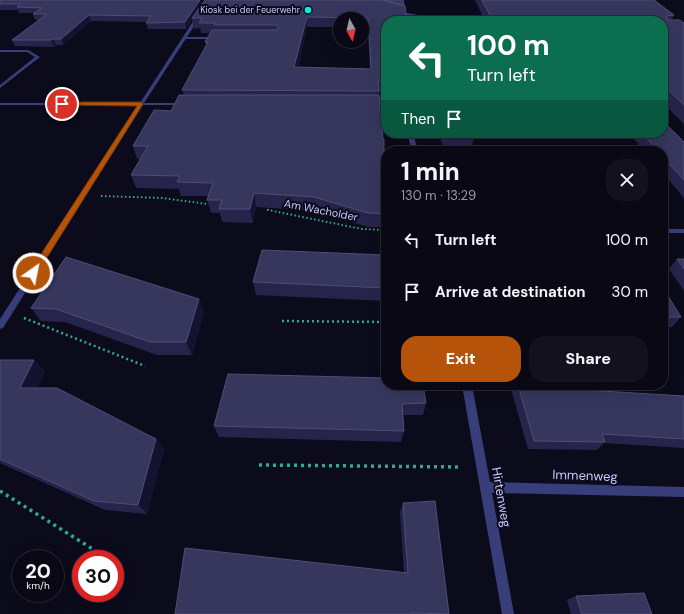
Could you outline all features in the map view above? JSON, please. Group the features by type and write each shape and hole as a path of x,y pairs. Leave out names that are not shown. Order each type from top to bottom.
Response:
{"street":[{"path":"0,326 141,104 209,1"},
{"path":"201,2 216,2"},
{"path":"392,11 418,16"},
{"path":"184,38 223,38"},
{"path":"0,51 28,51 38,57 0,87"},
{"path":"0,104 194,104"},
{"path":"363,105 381,105"},
{"path":"668,231 684,231"},
{"name":"Hirtenweg","path":"468,390 508,614"},
{"name":"Immenweg","path":"486,487 684,492"}],"path":[{"path":"83,195 162,198 206,204"},
{"name":"Am Wacholder","path":"268,203 268,210 362,229 381,230"},
{"path":"9,312 145,366"},
{"path":"282,321 381,322"},
{"path":"259,465 482,467"},
{"path":"0,491 94,550"}],"building":[{"path":"0,0 200,0 185,22 146,23 151,16 89,15 61,39 12,40 47,14 33,14 42,8 17,7 21,4 0,4"},
{"path":"205,0 381,0 405,6 406,16 381,16 381,81 378,81 379,91 182,90 208,42 205,42 212,30 276,30 279,28 276,25 214,25 216,23 199,23 202,18 192,18","holes":["333,12 369,12 371,69 294,67 307,17 333,17"]},
{"path":"384,0 403,0 404,5"},
{"path":"482,0 654,0 674,15 667,16 490,16"},
{"path":"668,20 680,20 684,23 684,105 668,90"},
{"path":"179,95 379,95 381,138 384,139 384,146 381,146 381,214 368,213 314,197 254,193 250,209 219,209 222,200 207,200 213,183 177,182 180,176 131,175 148,146 133,146 154,110 171,111"},
{"path":"668,126 684,142 684,180 668,162 668,146 654,146 646,138 668,138"},
{"path":"262,250 381,255 381,288 253,282"},
{"path":"66,257 199,299 186,342 150,342 56,309 31,308"},
{"path":"677,259 684,259 684,269"},
{"path":"668,296 681,317 668,317"},
{"path":"0,360 34,360 20,388 57,388 156,439 138,505 94,501 0,459"},
{"path":"228,374 381,378 381,390 424,390 426,403 402,404 404,431 214,426"},
{"path":"519,390 585,390 684,396 684,439 602,434 605,442 534,441"},
{"path":"435,501 449,614 175,614 185,548 408,573 403,503"},
{"path":"644,593 652,614 582,614 576,596"}],"place":[{"name":"Kiosk bei der Feuerwehr","path":"308,10"}],"route":[{"path":"33,273 141,104 62,104"}]}
